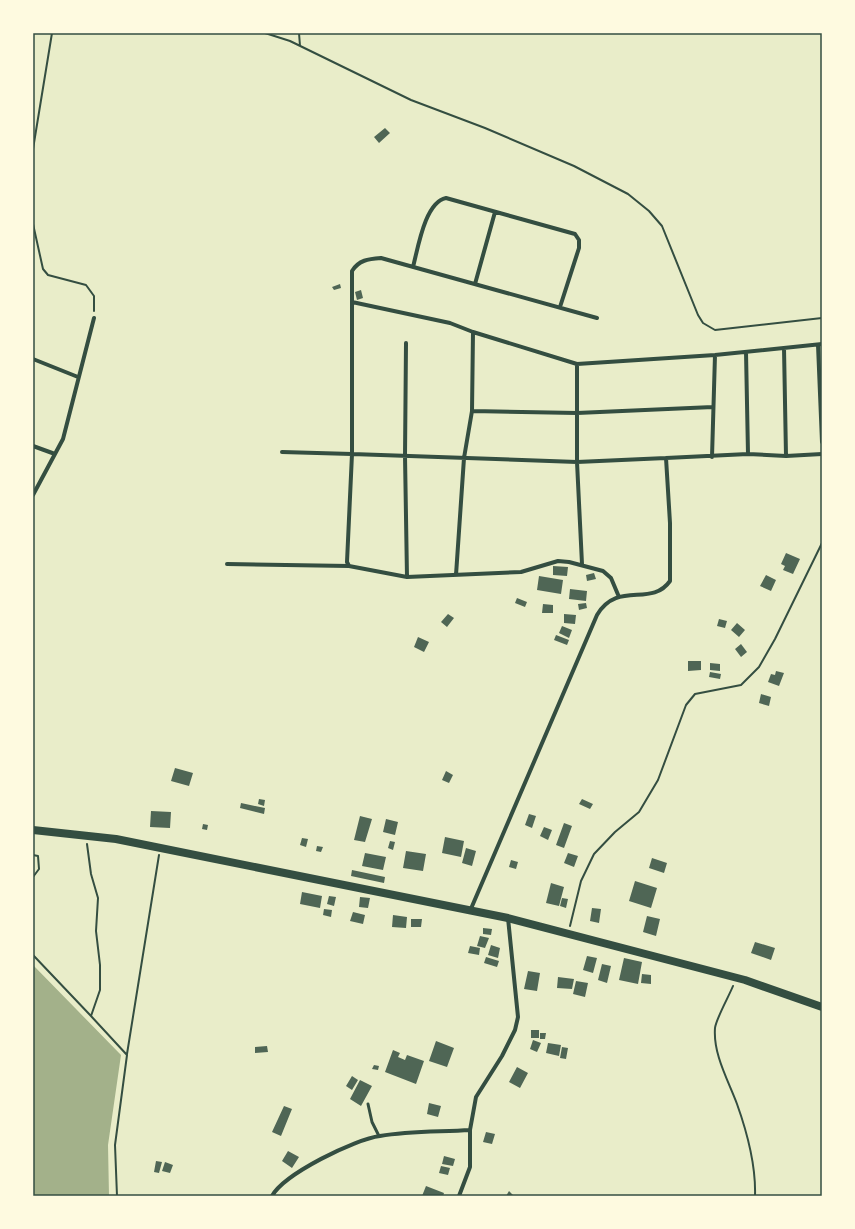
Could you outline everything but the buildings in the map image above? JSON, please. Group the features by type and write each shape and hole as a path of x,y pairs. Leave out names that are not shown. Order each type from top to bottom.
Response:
{"main road":[{"path":"33,830 86,835 160,848 508,918 737,978 822,1007"}],"street":[{"path":"413,267 424,224 434,204 440,199 446,198 574,234 579,240 579,248 560,308"},
{"path":"475,284 495,212"},
{"path":"349,566 347,562 352,454 352,271 356,264 366,259 381,258 597,318"},
{"path":"352,302 450,323 473,332 577,364 715,355 820,345 822,442"},
{"path":"33,495 63,439 94,318"},
{"path":"456,575 464,458 472,411 473,332"},
{"path":"406,343 405,456 407,577"},
{"path":"784,348 786,456"},
{"path":"746,352 748,454"},
{"path":"712,457 715,355"},
{"path":"33,359 78,377"},
{"path":"577,364 577,462 582,564"},
{"path":"472,411 577,413 713,407"},
{"path":"33,446 55,454"},
{"path":"282,452 577,462 712,457 748,454 786,456 822,454"},
{"path":"470,911 597,615 604,605 619,597 658,592 665,588 670,581 666,458"},
{"path":"227,564 349,566 407,577 521,572 558,561 582,564 603,571 611,578 619,597"},
{"path":"459,1196 470,1167 470,1130 476,1098 502,1056 515,1030 518,1016 508,918"},
{"path":"272,1196 276,1189 303,1169 334,1152 379,1136 470,1130"}],"lane":[{"path":"368,1104 372,1122 379,1136"}],"path":[{"path":"33,149 52,33"},
{"path":"264,33 300,46 411,100 485,128 574,166 628,194 649,211 662,226 698,316 703,323 715,330 822,318"},
{"path":"299,33 300,46"},
{"path":"33,224 43,268 48,275 86,285 94,296 94,318"},
{"path":"568,933 581,882 594,854 615,832 639,812 651,793 658,780 686,705 695,694 741,685 759,667 775,639 822,544"},
{"path":"86,835 91,874 98,898 96,931 100,965 100,990 91,1016"},
{"path":"117,1196 115,1145 127,1055 160,848"},
{"path":"33,855 38,856 39,869 33,877"},
{"path":"33,955 127,1055"},
{"path":"737,978 715,1027 718,1056 738,1106 749,1145 756,1184 755,1196"}],"shaded area":[{"path":"33,965 121,1055 108,1145 109,1196 33,1196"}]}
